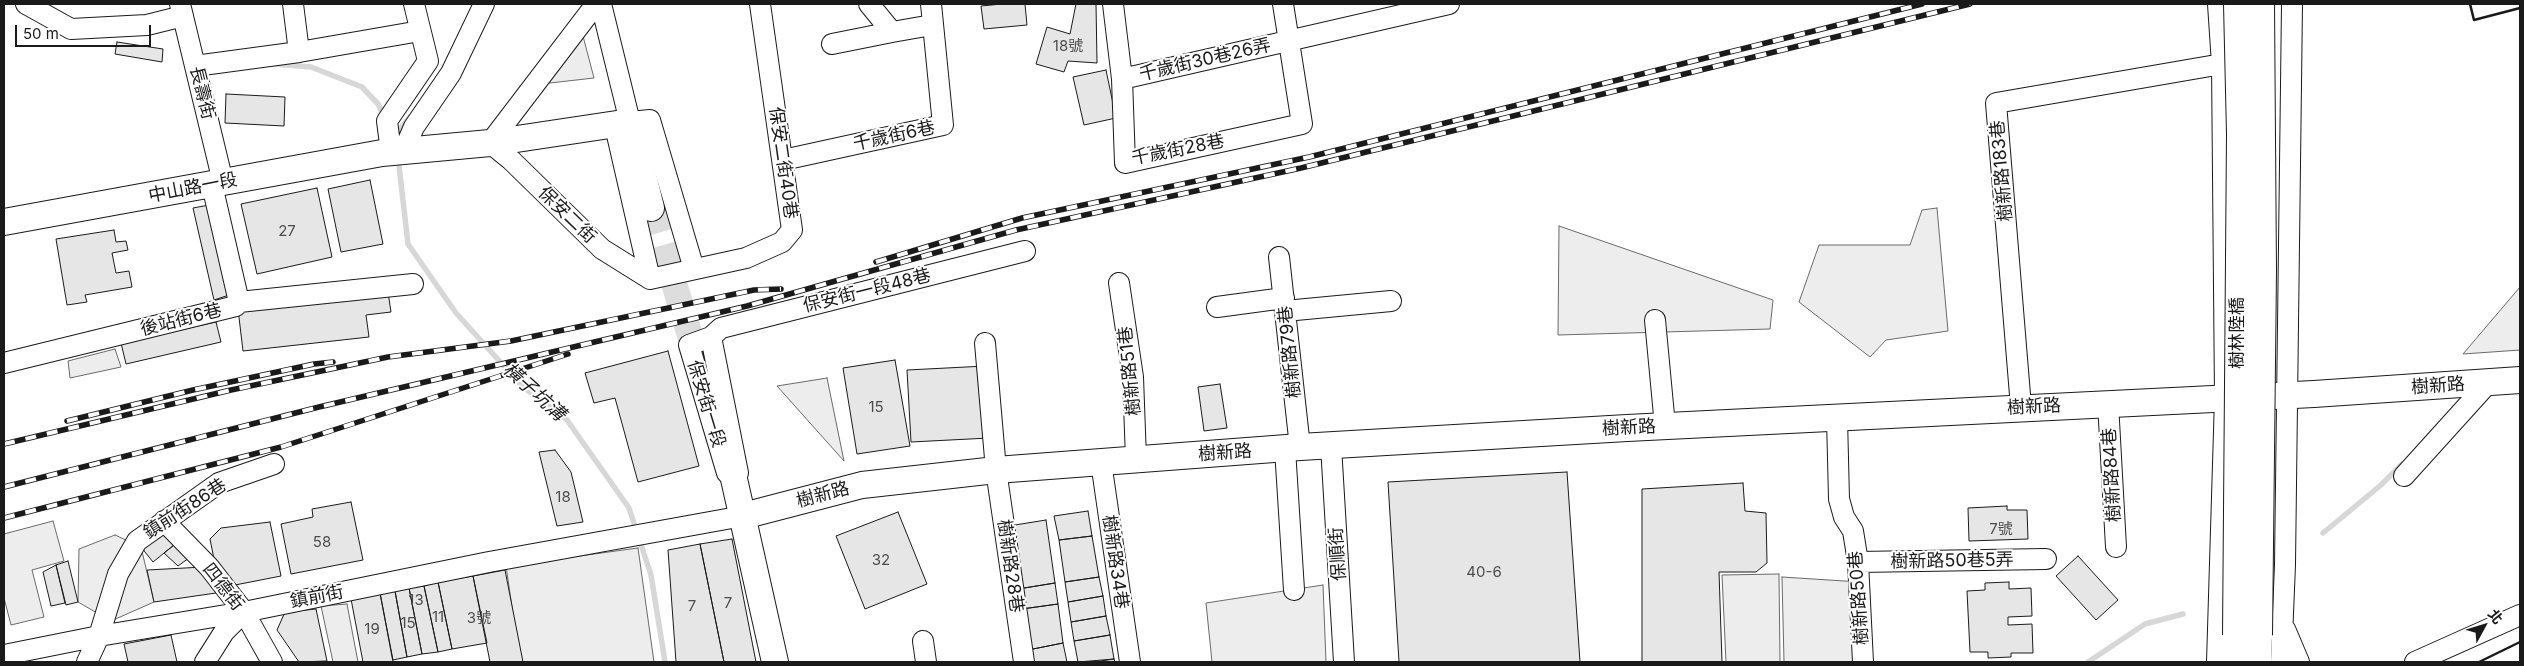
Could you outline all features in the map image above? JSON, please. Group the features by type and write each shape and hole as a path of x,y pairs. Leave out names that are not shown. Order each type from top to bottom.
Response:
{"main road":[{"name":"樹林陸橋","path":"2237,4 2247,635 2258,662"},
{"name":"樹林陸橋","path":"2236,662 2247,635 2263,271 2261,4"},
{"name":"中山路一段","path":"4,222 392,152 490,143 630,122"},
{"path":"630,122 651,208"},
{"name":"樹新路","path":"743,516 862,485 996,470 1136,459 1665,426 2108,403 2287,396 2520,380"},
{"name":"保安街一段","path":"734,479 775,662"}],"street":[{"path":"26,4 71,29 147,25 182,10"},
{"path":"293,4 299,52"},
{"path":"392,152 387,121 428,61 414,4"},
{"path":"392,152 414,128 451,72 484,4"},
{"path":"490,143 596,4"},
{"path":"601,4 630,122"},
{"name":"保安二街40巷","path":"650,279 746,258 782,242 792,230 760,4"},
{"path":"868,4 892,32"},
{"name":"千歲街6巷","path":"783,160 944,125 931,4"},
{"name":"千歲街28巷","path":"1113,4 1122,79 1125,163 1302,124 1288,40"},
{"path":"1283,4 1288,40"},
{"name":"千歲街30巷26弄","path":"1122,79 1447,4"},
{"path":"2217,662 2225,398 2222,64 2218,4"},
{"path":"2281,662 2287,396 2292,4"},
{"name":"長壽街","path":"182,10 218,184"},
{"path":"832,44 932,25"},
{"path":"195,66 299,52 420,31"},
{"name":"樹新路183巷","path":"2021,408 1996,103 2222,64"},
{"path":"650,279 617,135 630,122 650,120 694,269"},
{"name":"保安二街","path":"490,143 602,249 650,279"},
{"name":"後站街6巷","path":"4,363 236,306 239,302 218,184"},
{"name":"保安街一段48巷","path":"711,337 721,328 1025,251"},
{"name":"樹新路79巷","path":"1279,257 1284,304 1293,448 1294,590"},
{"name":"樹新路51巷","path":"1119,283 1134,376 1136,459"},
{"path":"239,302 413,284"},
{"path":"1216,307 1391,301"},
{"path":"1655,320 1665,426"},
{"name":"保安街一段","path":"711,337 738,473 734,479"},
{"name":"樹新路28巷","path":"985,343 996,470 1024,662"},
{"path":"2404,476 2489,382"},
{"name":"樹新路84巷","path":"2108,403 2116,547"},
{"name":"樹新路50巷","path":"1837,418 1839,499 1844,518 1852,531 1858,562 1863,662"},
{"name":"保順街","path":"1331,446 1344,662"},
{"name":"樹新路34巷","path":"1101,462 1130,662"},
{"name":"鎮前街86巷","path":"87,662 99,636 118,574 137,541 164,520 219,483 274,464"},
{"name":"鎮前街","path":"4,655 99,636 244,612 489,562 743,516"},
{"name":"四德街","path":"164,520 209,567 244,612 272,662"},
{"name":"樹新路50巷5弄","path":"1858,562 2046,559"},
{"path":"205,662 224,632 244,612"},
{"path":"2414,661 2520,615"},
{"path":"2282,622 2298,662"},
{"path":"923,640 926,662"}],"shaded area":[{"path":"583,36 594,78 541,84"},
{"path":"1937,208 1948,331 1886,340 1870,357 1799,302 1819,245 1910,245 1922,210"},
{"path":"1559,226 1773,300 1770,329 1558,335"},
{"path":"2520,287 2520,350 2463,354"},
{"path":"115,349 121,367 70,378 68,361"},
{"path":"827,378 844,461 777,386"},
{"path":"53,521 64,561 32,570 44,617 11,625 4,598 4,534"},
{"path":"115,535 141,547 154,602 111,621 78,602 79,549"},
{"path":"638,548 654,662 520,662 506,566"},
{"path":"1779,574 1780,662 1726,662 1722,575"},
{"path":"1782,577 1860,582 1858,662 1784,662"},
{"path":"1323,585 1326,662 1212,662 1206,603"},
{"path":"347,604 358,662 333,662 321,606"}],"building":[{"path":"1025,4 1027,25 984,29 981,6"},
{"path":"1076,4 1096,4 1097,63 1068,61 1064,72 1036,64 1047,27 1070,34"},
{"path":"117,42 163,49 162,62 115,54"},
{"path":"1106,70 1116,118 1084,125 1073,77"},
{"path":"226,94 285,97 284,126 225,123"},
{"path":"370,180 383,244 341,252 328,189"},
{"path":"317,188 332,257 257,274 241,204"},
{"path":"209,205 229,295 214,300 193,208"},
{"path":"114,230 116,242 126,241 128,250 112,253 116,273 129,271 132,287 85,295 87,302 67,305 56,239"},
{"path":"388,292 391,312 366,315 369,337 243,351 238,309"},
{"path":"216,322 221,342 126,364 121,343"},
{"path":"668,351 699,466 638,482 615,398 594,403 585,373"},
{"path":"895,360 910,446 857,454 843,368"},
{"path":"986,366 989,438 911,442 907,370"},
{"path":"1220,384 1227,428 1204,431 1198,387"},
{"path":"555,450 571,472 583,522 557,526 539,452"},
{"path":"1567,472 1580,662 1399,662 1388,482"},
{"path":"1743,483 1745,511 1766,513 1767,563 1756,572 1719,572 1722,662 1642,662 1642,489"},
{"path":"351,502 363,560 291,574 281,524 313,517 312,509"},
{"path":"2007,506 2007,510 2027,510 2028,539 1969,541 1968,508"},
{"path":"1088,511 1092,536 1059,540 1054,516"},
{"path":"898,512 927,584 865,609 836,536"},
{"path":"1046,520 1055,583 1018,589 1007,531 1015,525"},
{"path":"270,522 281,576 230,586 215,564 210,539 221,528"},
{"path":"164,526 179,541 153,562 141,547"},
{"path":"1092,536 1099,577 1065,582 1059,540"},
{"path":"732,539 756,662 724,662 700,544"},
{"path":"179,541 193,555 178,566 164,553"},
{"path":"700,544 724,662 676,662 668,550"},
{"path":"2078,556 2118,600 2096,620 2056,576"},
{"path":"68,561 78,602 66,605 56,565"},
{"path":"56,565 65,603 51,606 43,572"},
{"path":"204,567 216,593 154,602 147,570"},
{"path":"505,570 523,662 490,662 473,576"},
{"path":"473,576 487,643 452,649 438,582"},
{"path":"1099,577 1103,596 1068,602 1065,582"},
{"path":"438,582 452,649 438,652 424,586"},
{"path":"2009,582 2009,589 2031,588 2032,616 2008,617 2008,625 2032,624 2033,653 2011,653 2011,657 1988,658 1988,652 1970,652 1967,591 1985,590 1985,583"},
{"path":"1055,583 1058,604 1022,609 1018,589"},
{"path":"424,586 438,652 422,654 409,588"},
{"path":"409,588 422,654 407,657 395,591"},
{"path":"395,591 407,657 393,660 380,593"},
{"path":"380,593 393,662 363,662 351,599"},
{"path":"1103,596 1106,616 1071,622 1068,602"},
{"path":"1058,604 1063,643 1028,650 1022,609"},
{"path":"316,609 327,661 299,662 277,630 285,612"},
{"path":"1106,616 1110,635 1074,641 1071,622"},
{"path":"171,635 177,662 128,662 124,644"},
{"path":"1110,635 1114,659 1078,662 1074,641"},
{"path":"1063,643 1067,662 1030,662 1028,650"},
{"path":"1114,659 1115,662 1094,662"}],"waterway":[{"path":"274,64 311,67 362,87 378,104 384,116"},
{"path":"395,135 410,117"},
{"name":"橫子坑溝","path":"398,157 408,244 456,313 522,386 567,420 629,508 651,575 665,662"},
{"path":"2323,533 2381,485 2402,464"},
{"path":"2088,662 2145,624 2183,614"}],"tunnel":[{"path":"651,208 700,368"}],"railway":[{"path":"876,262 1022,218 1309,157 1922,4"},
{"path":"4,487 319,407 747,306 1016,230 1301,168 1970,4"},
{"path":"4,444 231,390 388,357 511,341 754,290 781,289"},
{"path":"4,518 281,447 568,354"},
{"path":"67,421 193,390 314,364 333,362"}],"wall":[{"path":"2470,4 2474,20 2520,8"},
{"path":"2479,662 2520,642"}]}
